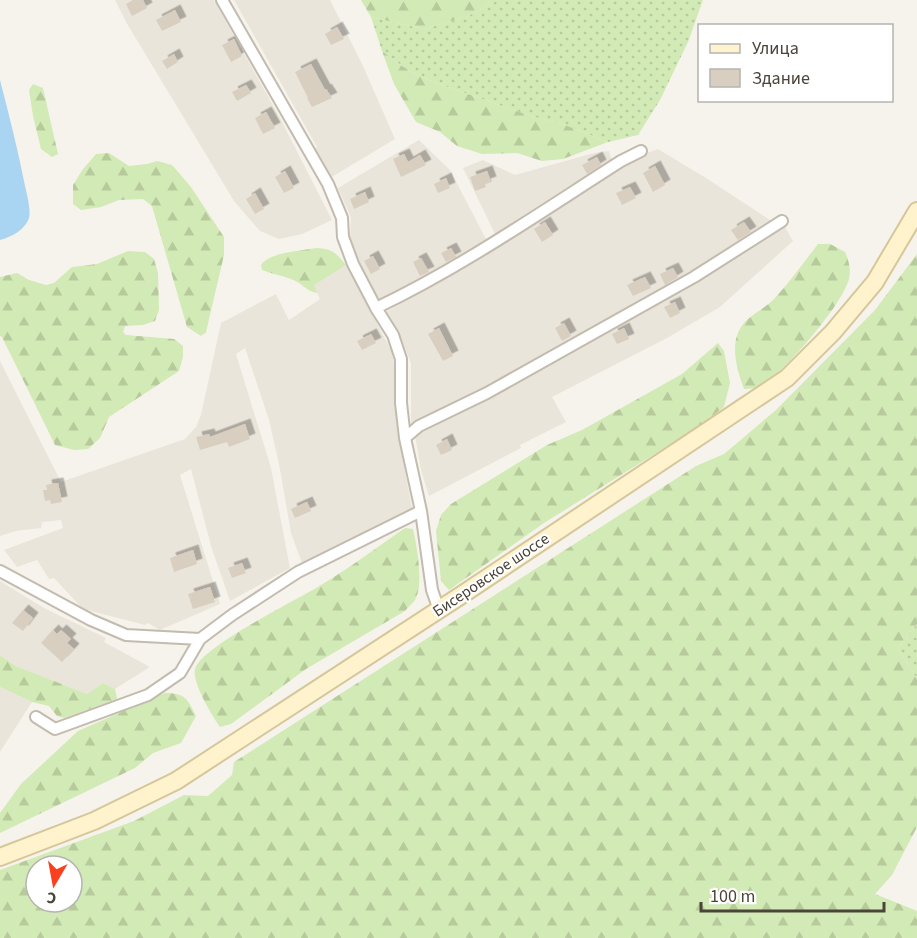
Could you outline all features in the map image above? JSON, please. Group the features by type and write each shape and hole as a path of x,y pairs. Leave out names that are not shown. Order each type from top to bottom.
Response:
{"main road":[{"name":"Бисеровское шоссе","path":"0,857 94,821 176,781 439,610 787,378 833,332 875,282 917,211"}],"street":[{"path":"222,0 328,184 342,218 343,237 350,255 376,308 393,335 401,359 401,403 405,438 421,511 432,590 439,610"},
{"path":"376,308 456,265 621,161 641,151"},
{"path":"405,438 419,426 487,393 694,277 782,221"},
{"path":"36,717 55,729 148,695 180,673 200,639 232,615 298,572 421,511"},
{"path":"0,571 91,620 126,634 200,639"}],"shaded area":[{"path":"115,0 214,0 280,118 332,220 302,234 279,239 260,231 234,201"},
{"path":"234,0 330,0 363,66 395,139 330,178 313,150 317,147"},
{"path":"419,140 450,170 487,241 420,281 377,302 350,242 351,218 338,188"},
{"path":"658,149 773,222 694,273 459,403 411,424 411,363 401,338 386,312 493,250 641,155"},
{"path":"609,151 612,162 496,236 463,168 483,160 515,175"},
{"path":"785,227 793,241 720,307 667,338 552,397 566,422 429,496 421,470 415,436 683,290"},
{"path":"346,265 391,350 396,371 396,404 404,467 412,508 302,563 291,533 269,420 245,348 236,354 271,468 290,568 230,601 211,546 191,469 180,475 220,604 160,630 148,623 145,625 83,609 54,578 49,579 37,560 17,567 4,550 63,528 61,520 42,522 41,528 16,531 0,536 0,361 61,482 185,439 196,427 201,415 221,323 276,294 289,320 320,299 313,285"},
{"path":"0,581 44,608 106,638 104,642 150,667 115,689 103,683 87,694 16,666 0,655"},
{"path":"0,687 32,702 0,752"}],"green space":[{"path":"361,0 498,0 468,16 424,29 371,17"},
{"path":"498,0 703,0 688,42 660,100 638,135 608,142 565,125 531,116 442,85 409,71 382,51 371,17 424,29 468,16"},
{"path":"382,51 409,71 442,85 531,116 565,125 608,142 563,159 542,161 517,153 482,154 457,146 440,132 416,122 394,84"},
{"path":"33,84 43,88 58,154 52,157 41,149 29,90"},
{"path":"109,153 129,166 157,161 172,165 191,187 224,237 224,255 206,332 201,336 187,327 152,206 143,199 119,200 101,207 81,210 73,204 73,185 83,169 96,154"},
{"path":"818,244 830,244 845,252 850,272 844,290 813,335 776,375 764,385 744,389 735,352 737,334 741,326 774,299"},
{"path":"316,248 333,252 346,265 314,285 317,293 295,280 262,270 261,265 271,257"},
{"path":"128,251 145,252 154,259 158,273 159,310 155,321 143,325 125,326 123,332 126,335 174,339 183,346 179,371 109,417 100,438 88,449 74,450 55,445 0,336 0,277 17,273 29,280 46,285 54,283 72,267 97,264"},
{"path":"917,254 917,624 898,648 917,679 917,827 892,875 875,894 917,911 917,938 0,938 0,870 24,861 24,914 84,914 84,854 44,854 134,821 184,795 208,796 232,775 234,762 696,466 724,454 776,410 875,310"},
{"path":"718,343 724,351 730,383 724,407 701,425 544,523 449,590 441,581 436,531 441,515 451,504 547,445 582,430 682,374"},
{"path":"405,528 413,529 419,565 418,593 413,603 405,611 306,669 231,724 220,727 203,699 195,675 195,669 201,660 231,636 353,565"},
{"path":"917,624 917,679 898,648"},
{"path":"0,655 16,666 87,694 103,683 115,689 117,699 64,718 57,716 49,706 32,702 0,687"},
{"path":"165,693 177,694 185,698 196,716 181,743 153,753 135,768 0,833 0,813 21,784 78,731"}],"water":[{"path":"0,80 28,198 29,218 21,229 0,240"}],"building":[{"path":"133,0 143,0 147,8 132,16 126,4"},
{"path":"175,10 181,22 162,31 156,20"},
{"path":"337,27 344,39 331,45 325,34"},
{"path":"234,39 242,56 231,62 222,45"},
{"path":"174,54 178,62 167,69 162,61"},
{"path":"311,64 332,98 312,107 295,72"},
{"path":"246,85 251,93 237,101 232,92"},
{"path":"266,112 275,128 263,134 255,118"},
{"path":"404,154 408,162 420,155 426,165 401,177 393,159"},
{"path":"597,157 601,165 587,174 582,165"},
{"path":"655,166 665,185 653,192 643,173"},
{"path":"285,171 294,188 284,193 275,177"},
{"path":"487,171 491,182 485,184 486,187 475,191 470,177"},
{"path":"446,178 450,188 438,193 434,184"},
{"path":"630,187 636,198 622,205 616,193"},
{"path":"365,192 369,202 354,209 350,199"},
{"path":"255,193 264,209 255,214 246,199"},
{"path":"545,222 553,235 542,242 534,229"},
{"path":"744,222 751,232 738,240 731,230"},
{"path":"451,248 456,257 446,262 441,253"},
{"path":"373,256 380,269 371,274 364,261"},
{"path":"421,258 429,272 420,276 413,262"},
{"path":"673,268 678,277 665,285 660,274"},
{"path":"645,277 651,288 633,296 627,285"},
{"path":"675,302 680,313 670,318 664,307"},
{"path":"564,323 571,336 562,341 555,328"},
{"path":"439,328 453,356 443,361 428,334"},
{"path":"624,328 629,339 617,344 612,334"},
{"path":"371,334 376,343 362,350 357,341"},
{"path":"245,424 250,439 229,447 227,442 200,450 196,437 209,434 210,437"},
{"path":"447,439 452,450 441,455 436,445"},
{"path":"58,483 62,502 51,504 50,500 45,501 43,490 47,490 46,485"},
{"path":"307,502 311,511 295,518 291,509"},
{"path":"193,550 197,564 174,572 170,558"},
{"path":"242,563 246,573 232,578 228,568"},
{"path":"210,587 215,602 193,609 188,594"},
{"path":"23,610 33,618 23,631 12,623"},
{"path":"53,630 57,634 61,630 71,639 67,643 74,649 62,662 41,643"}]}
